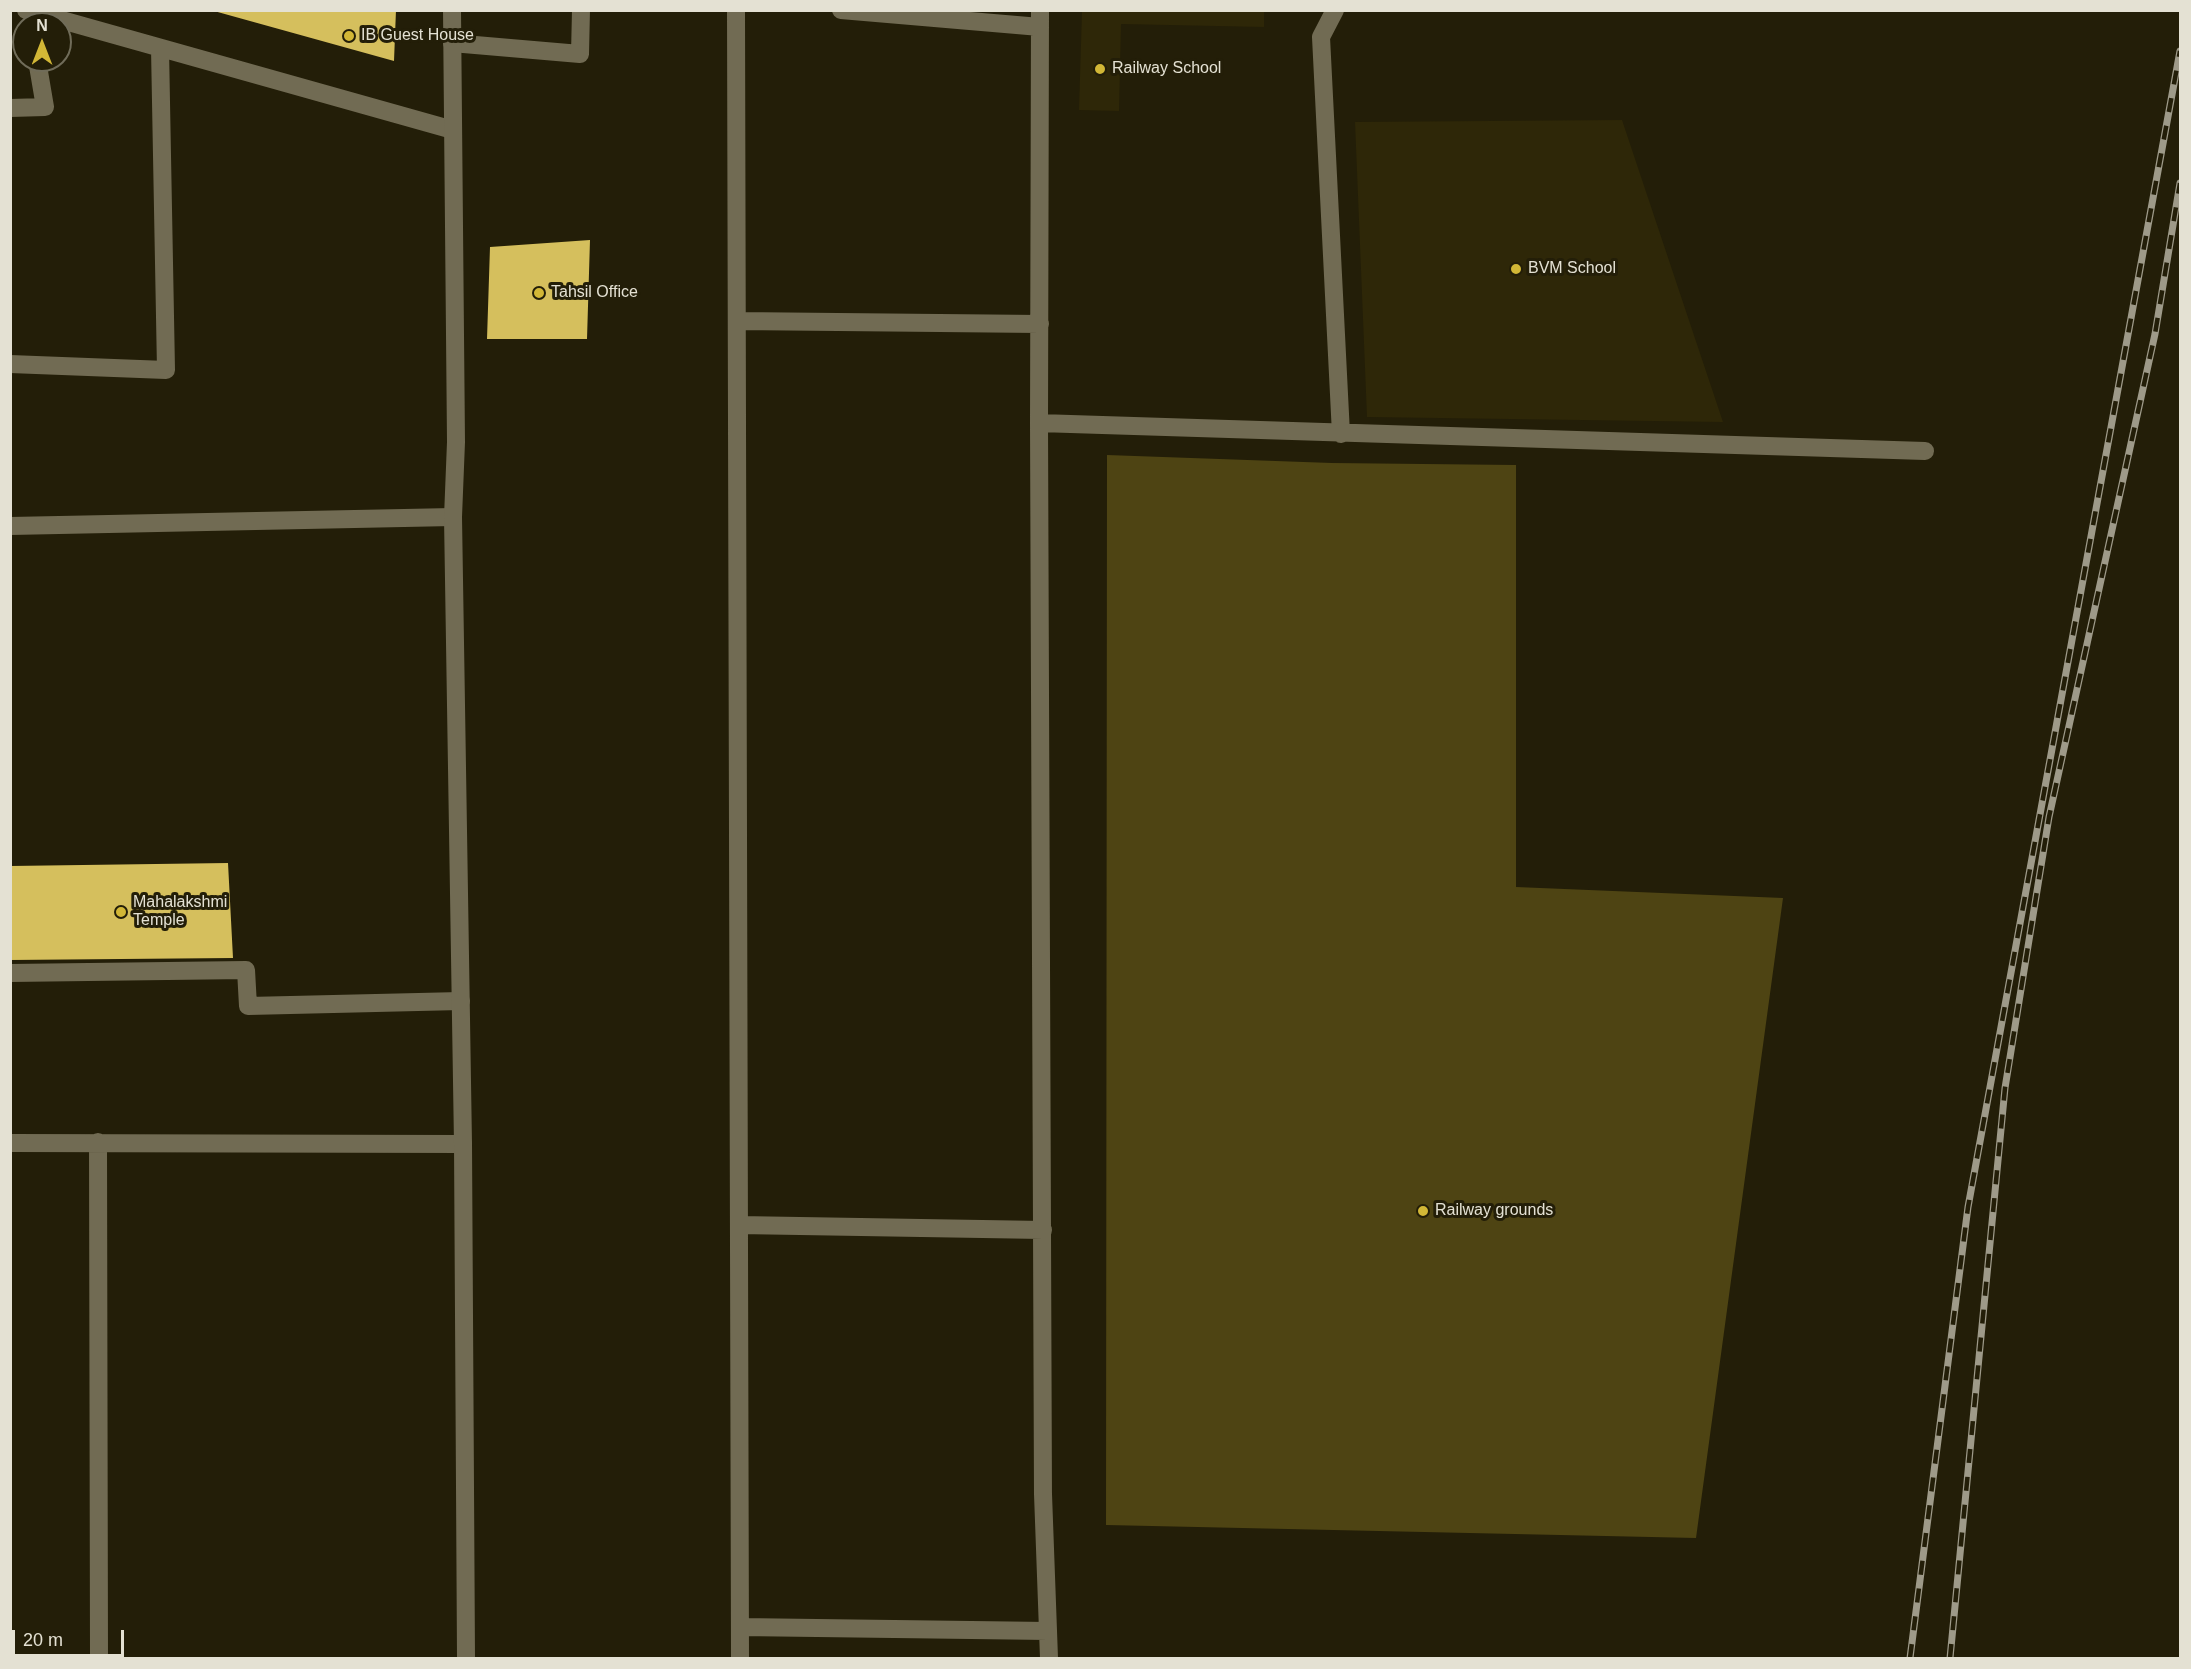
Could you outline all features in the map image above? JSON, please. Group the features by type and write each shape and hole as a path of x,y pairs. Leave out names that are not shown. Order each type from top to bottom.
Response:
{"street":[{"path":"452,10 456,430 453,517 463,1144 466,1659"},
{"path":"452,43 580,54 581,10"},
{"path":"736,10 740,1659"},
{"path":"841,10 1040,19 1039,423 1043,1494 1049,1659"},
{"path":"1335,10 1321,36 1341,434"},
{"path":"27,11 453,130"},
{"path":"10,364 166,370 160,48"},
{"path":"10,108 45,107 39,72"},
{"path":"738,321 1040,324"},
{"path":"1039,423 1925,451"},
{"path":"10,526 453,517"},
{"path":"10,973 246,970 248,1006 460,1001"},
{"path":"98,1142 99,1659"},
{"path":"10,1143 463,1144"},
{"path":"739,1225 1042,1230"},
{"path":"740,1627 1048,1631"}],"shaded area":[{"name":"Railway School","path":"1082,11 1264,11 1264,27 1121,24 1119,111 1079,110"},
{"name":"BVM School","path":"1622,120 1723,422 1367,417 1355,122"},
{"name":"Railway grounds","path":"1107,455 1332,463 1516,465 1516,887 1783,898 1696,1538 1106,1525"}],"building":[{"name":"IB Guest House","path":"396,10 394,61 214,11"},
{"name":"Tahsil Office","path":"590,240 587,339 487,339 490,247"},
{"name":"Mahalakshmi Temple","path":"228,863 233,958 10,960 10,866"}],"railway":[{"path":"1910,1658 1968,1207 2180,51"},
{"path":"1950,1658 2005,1088 2049,817 2155,334 2180,183"}],"place":[{"name":"IB Guest House","path":"349,36"},
{"name":"Railway School","path":"1100,69"},
{"name":"BVM School","path":"1516,269"},
{"name":"Tahsil Office","path":"539,293"},
{"name":"Mahalakshmi Temple","path":"121,912"},
{"name":"Railway grounds","path":"1423,1211"}]}
